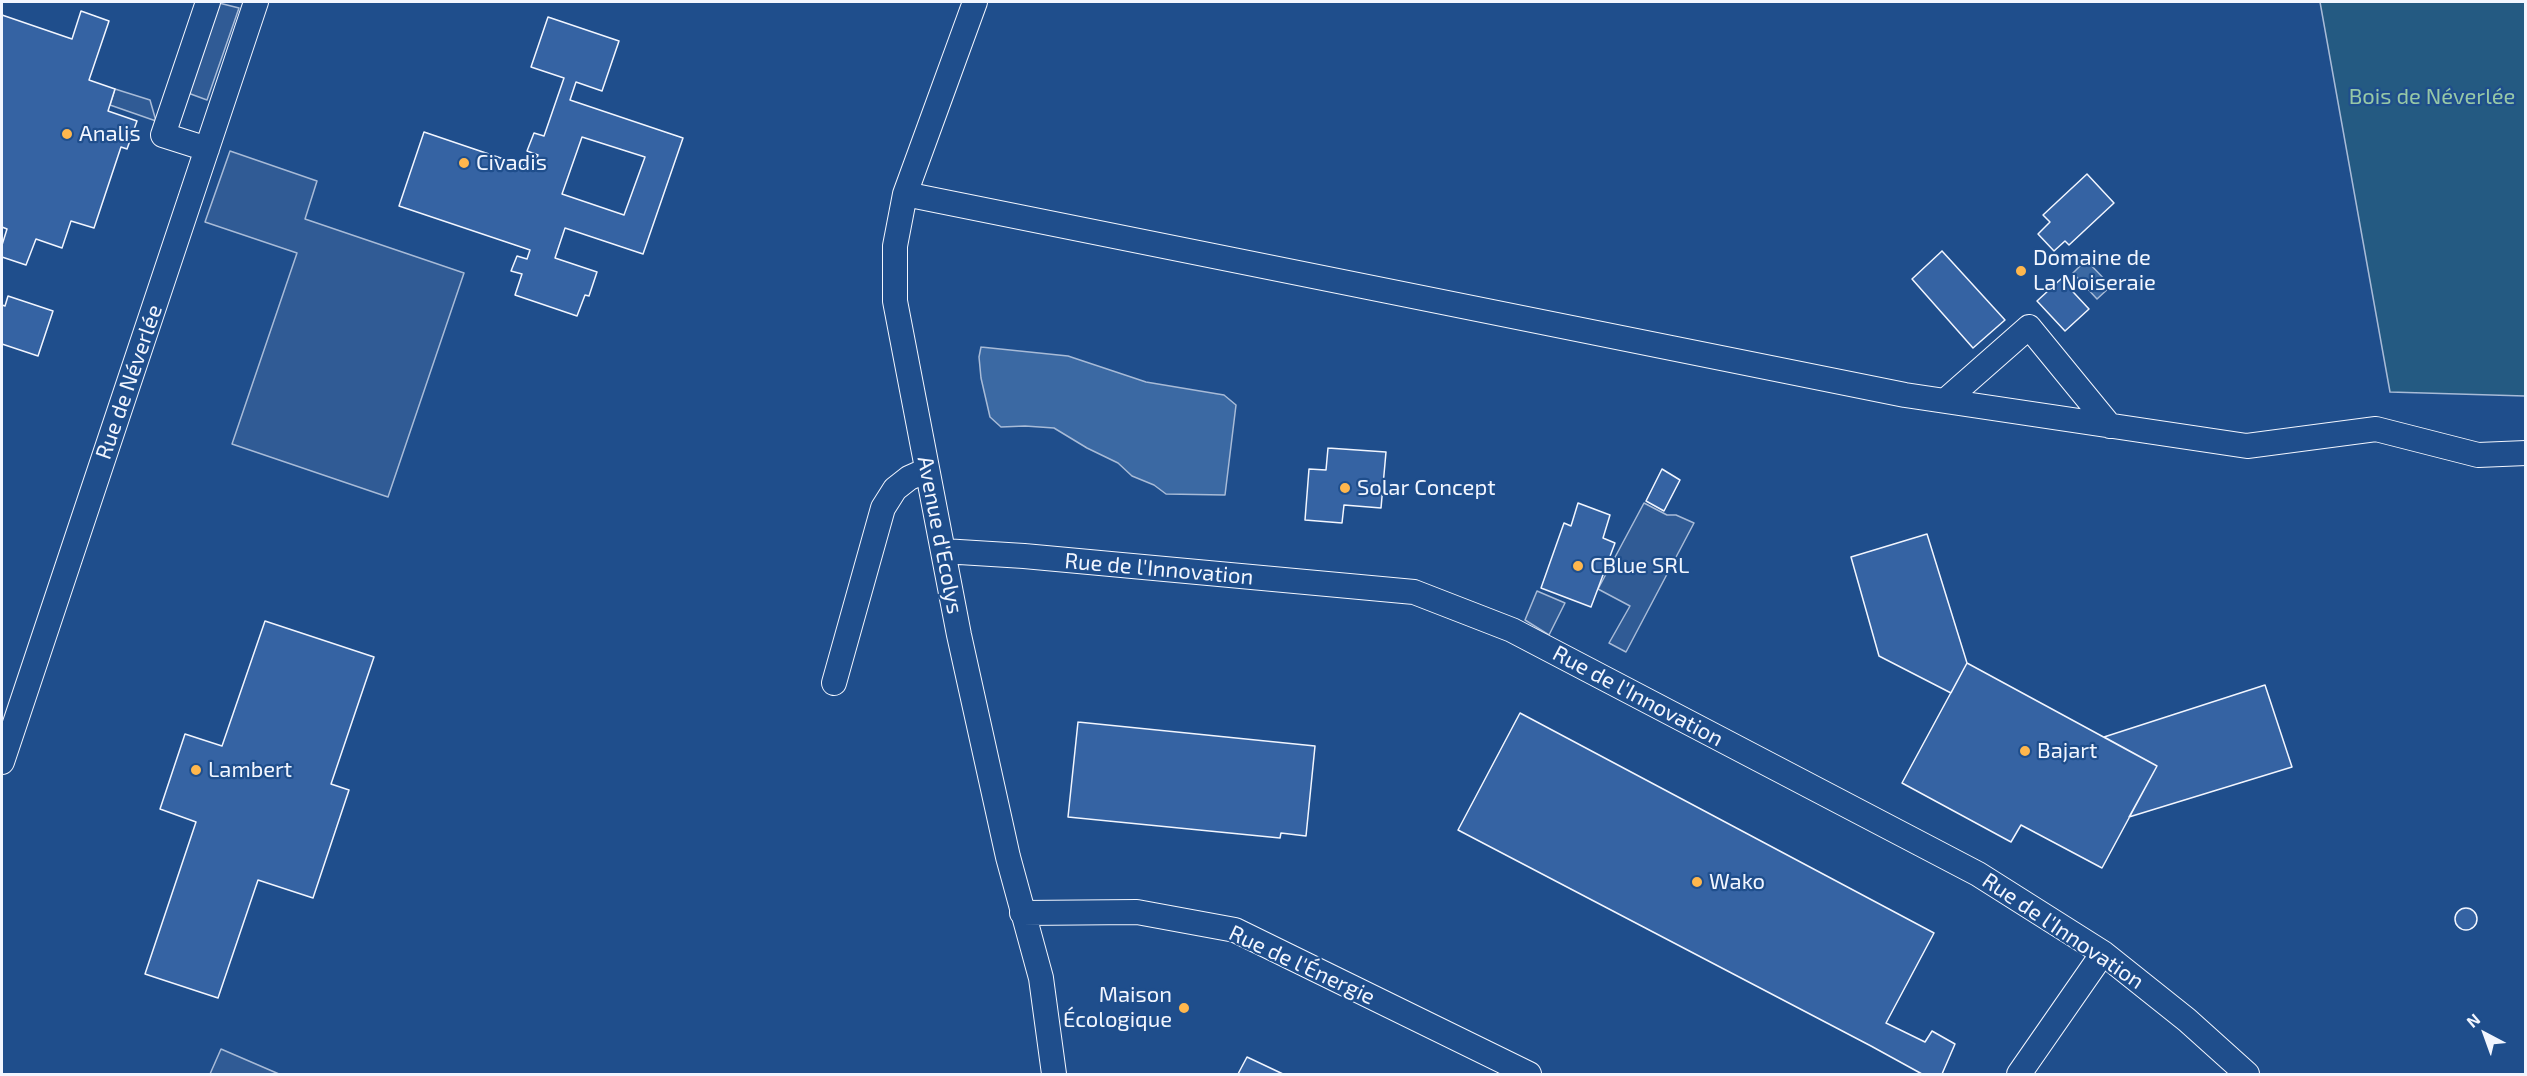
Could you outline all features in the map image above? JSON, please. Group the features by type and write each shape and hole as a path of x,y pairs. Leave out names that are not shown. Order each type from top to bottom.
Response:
{"street":[{"path":"207,149 163,135 208,2"},
{"name":"Rue de Néverlée","path":"2,762 256,2"},
{"name":"Avenue d'Ecolys","path":"975,2 905,194 895,246 895,301 962,647 1022,913 1041,978 1054,1074"},
{"path":"905,194 1905,395 2247,446 2376,429 2478,455 2526,453"},
{"path":"1946,400 2029,327 2110,426"},
{"path":"834,683 883,508 896,489 909,478 927,470"},
{"name":"Rue de l'Innovation","path":"943,551 1024,556 1414,592 1512,630 1978,874 2103,953 2187,1020 2247,1074"},
{"name":"Rue de l'Énergie","path":"1022,913 1137,912 1235,930 1529,1074"},
{"path":"2019,1074 2103,953"}],"green space":[{"name":"Bois de Néverlée","path":"2320,2 2525,2 2525,396 2390,392"}],"shaded area":[{"path":"219,3 239,8 207,100 188,93"},
{"path":"115,89 150,100 156,121 110,105"},
{"path":"230,151 317,181 305,219 464,273 388,497 232,444 297,253 205,222"},
{"path":"2086,260 2111,286 2097,299 2073,273"},
{"path":"981,347 1068,356 1146,382 1224,395 1236,405 1225,495 1166,494 1154,485 1132,476 1118,463 1054,428 1001,427 990,417 981,378 979,357"},
{"path":"1644,503 1667,515 1676,515 1694,523 1626,652 1609,643 1630,606 1598,589"},
{"path":"1537,591 1565,603 1549,635 1525,620"},
{"path":"221,1049 279,1074 210,1074"}],"building":[{"name":"Analis","path":"81,11 109,21 89,80 115,89 108,111 137,121 127,149 121,147 94,228 71,221 62,248 36,239 26,265 2,257 2,245 7,229 2,227 2,15 72,39"},
{"name":"Civadis","path":"548,17 619,41 602,91 576,82 570,100 683,138 643,254 565,228 555,258 597,272 589,296 585,295 577,316 515,295 522,274 511,271 517,256 527,259 530,250 399,206 424,132 533,169 538,155 527,151 534,133 544,136 564,78 531,67","holes":["582,137 645,157 624,215 562,194"]},
{"path":"2087,174 2114,203 2069,245 2065,241 2054,251 2038,234 2050,222 2043,215"},
{"path":"1942,251 2005,320 1973,348 1912,279"},
{"path":"2061,279 2089,309 2065,331 2037,301"},
{"path":"8,296 53,311 38,356 2,344 2,305 5,306"},
{"name":"Solar Concept","path":"1328,448 1386,452 1381,508 1344,505 1342,523 1305,520 1309,469 1326,470"},
{"path":"1662,469 1680,480 1664,511 1646,501"},
{"name":"CBlue SRL","path":"1578,503 1610,515 1603,538 1615,543 1591,607 1541,588 1564,523 1571,526"},
{"path":"1927,534 1967,663 1951,693 1879,656 1851,557"},
{"path":"265,621 374,657 331,784 349,790 313,898 258,880 218,998 145,974 196,822 160,809 185,734 222,746"},
{"name":"Bajart","path":"1967,663 2157,766 2102,868 2021,825 2011,842 1902,783"},
{"path":"2265,685 2292,767 2129,817 2157,766 2104,737"},
{"name":"Wako","path":"1520,713 1934,933 1886,1023 1925,1042 1932,1031 1955,1044 1942,1074 1922,1074 1458,830"},
{"path":"1078,722 1315,746 1306,836 1281,833 1280,838 1068,817"},
{"path":"2466,908 2474,911 2477,919 2474,927 2466,930 2458,927 2455,919 2458,911"},
{"path":"1247,1057 1283,1074 1238,1074"}],"place":[{"name":"Analis","path":"67,134"},
{"name":"Civadis","path":"464,163"},
{"name":"Domaine de La Noiseraie","path":"2021,271"},
{"name":"Solar Concept","path":"1345,488"},
{"name":"CBlue SRL","path":"1578,566"},
{"name":"Bajart","path":"2025,751"},
{"name":"Lambert","path":"196,770"},
{"name":"Wako","path":"1697,882"},
{"name":"Maison Écologique","path":"1184,1008"}]}
